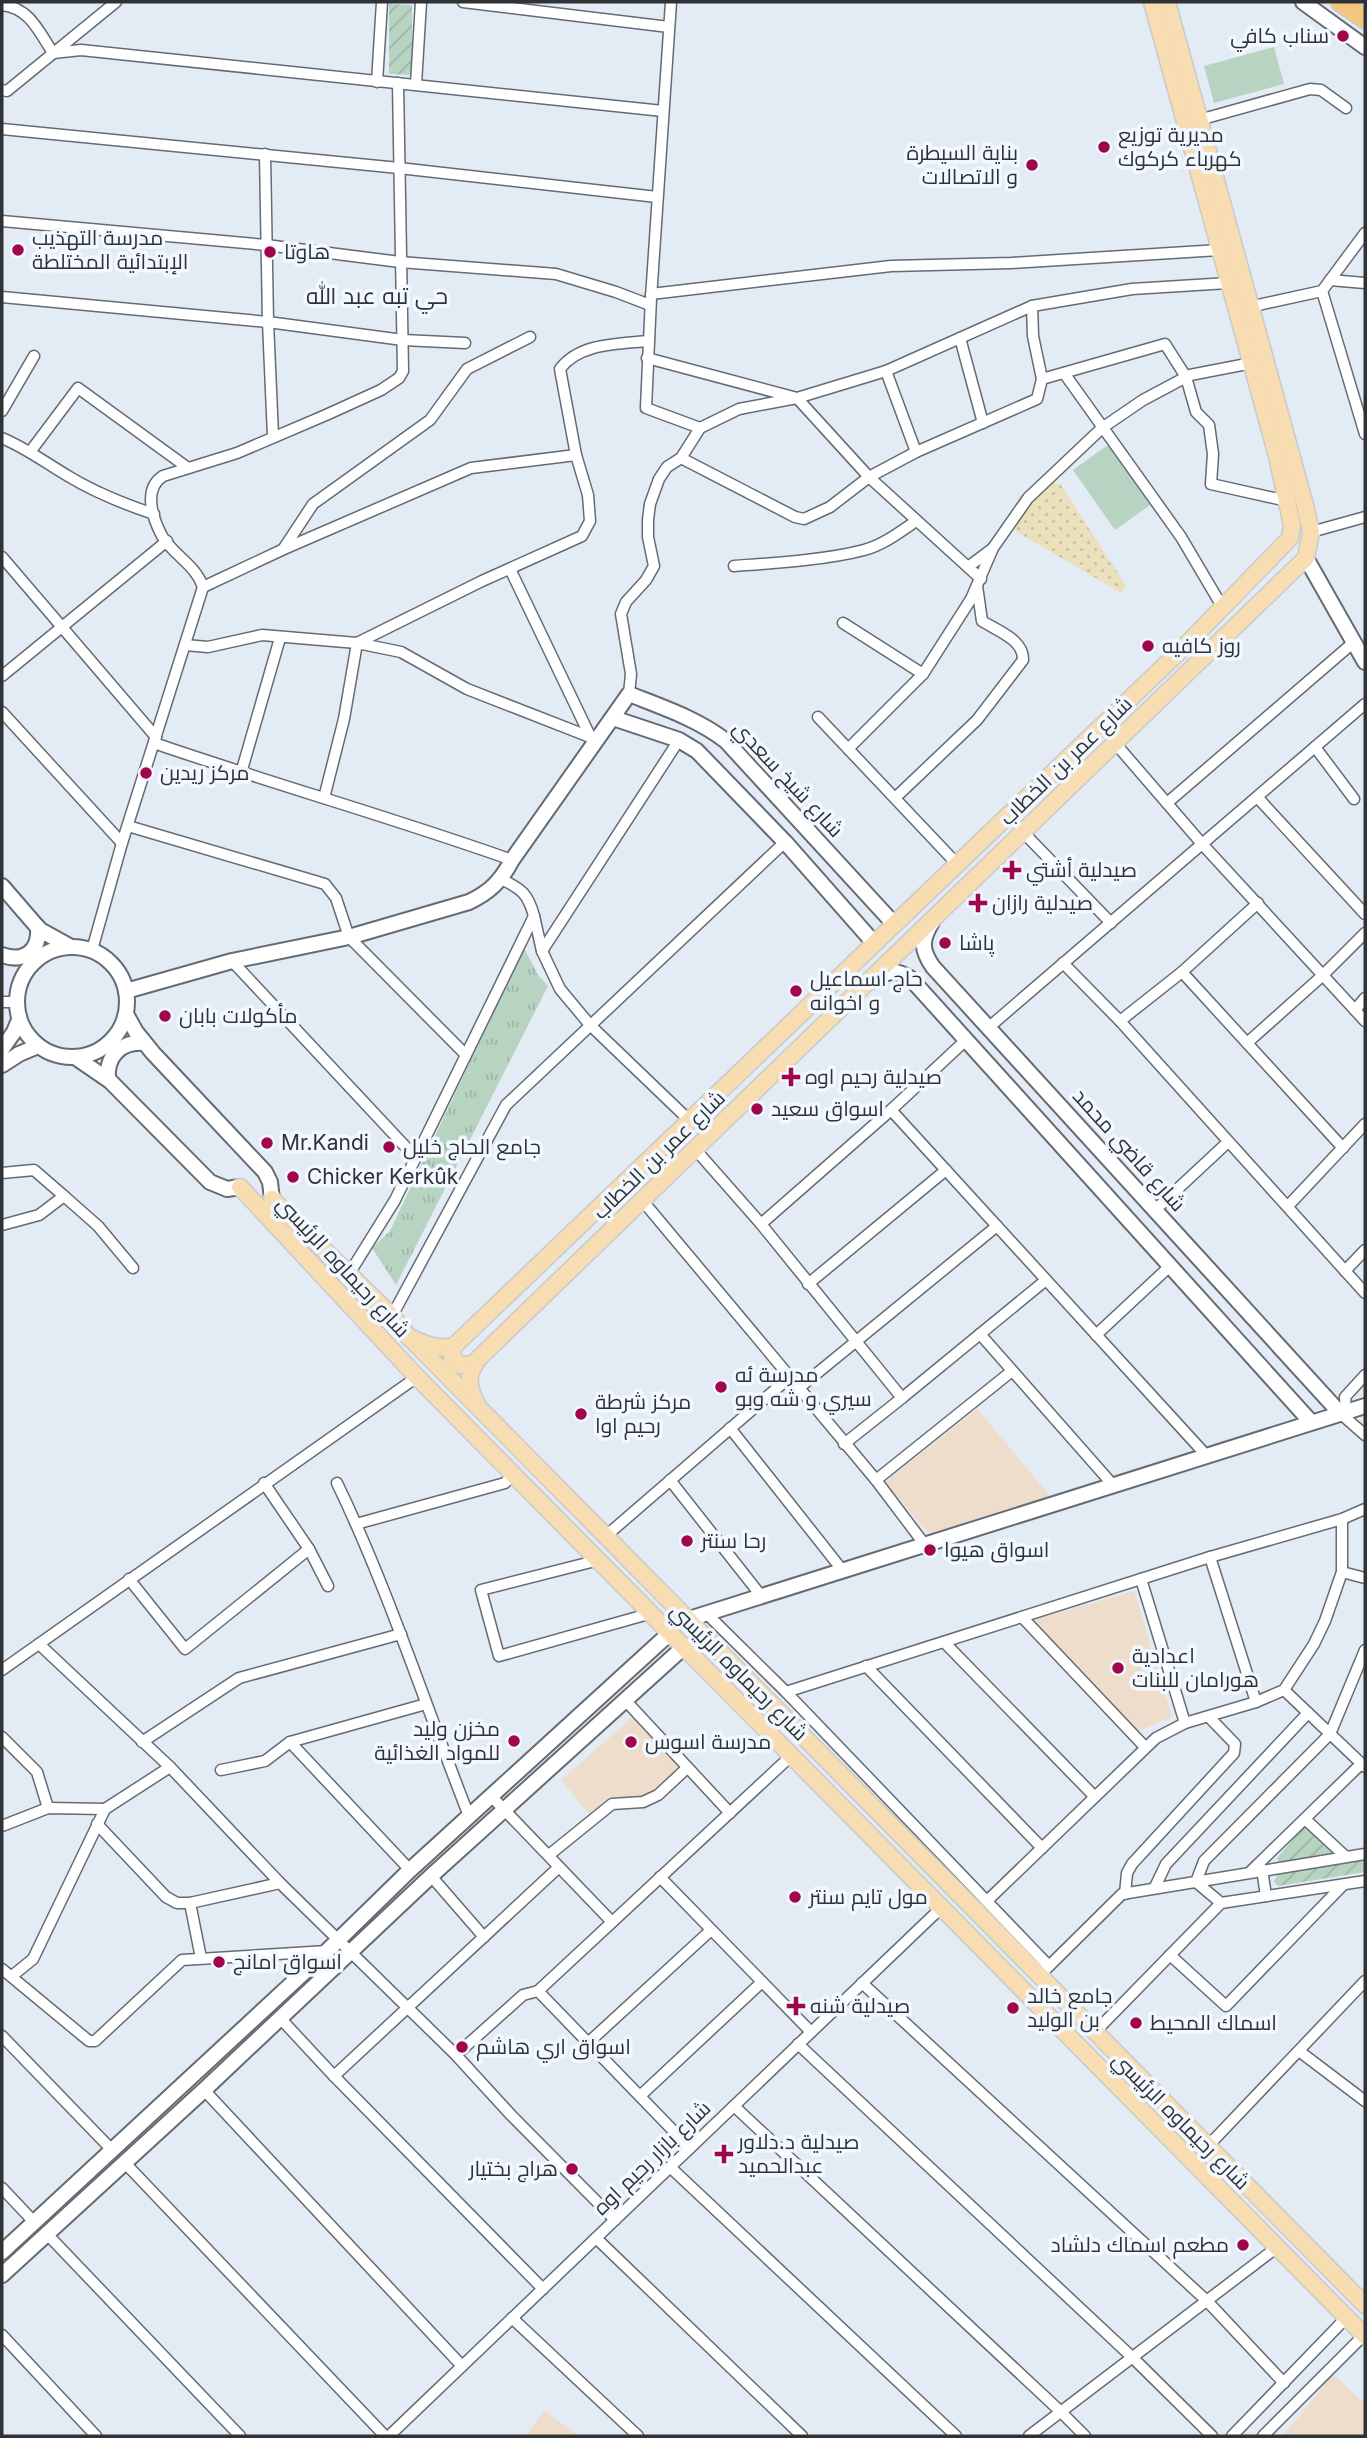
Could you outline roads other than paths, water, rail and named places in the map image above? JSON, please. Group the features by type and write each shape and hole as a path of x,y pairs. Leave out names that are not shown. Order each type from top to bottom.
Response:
{"highway":[{"path":"1332,2 1352,10"}],"main road":[{"name":"شارع عمر بن الخطاب","path":"474,1364 1306,558 1311,532 1199,120 1165,22 1152,2"},
{"name":"شارع عمر بن الخطاب","path":"454,1346 1223,608 1290,538 1292,524 1287,501 1252,363 1219,250 1165,22 1167,2"},
{"path":"1136,692 1151,708"},
{"path":"1058,767 1074,783"},
{"path":"746,1066 762,1084"},
{"name":"شارع رحيماوه الرئيسي","path":"240,1187 417,1377 1365,2335"},
{"name":"شارع رحيماوه الرئيسي","path":"272,1199 392,1316 409,1337 689,1619 1045,1970 1096,2031 1365,2305"},
{"path":"549,1256 567,1272"},
{"path":"409,1337 431,1347 454,1346 452,1358 459,1365 474,1364"},
{"path":"474,1364 470,1369 469,1387 477,1405"},
{"path":"557,1518 572,1518 576,1515 574,1502"},
{"path":"580,1541 582,1524 588,1522 602,1530"}],"street":[{"path":"3,93 116,2"},
{"path":"377,82 382,2"},
{"path":"416,84 421,2"},
{"path":"463,2 669,27"},
{"path":"671,2 650,305 646,408 700,428"},
{"path":"1303,2 1365,47"},
{"path":"2,5 14,6 24,12 53,54"},
{"path":"53,54 81,50 663,111"},
{"path":"92,950 122,844 203,587 200,577 162,537 150,491 155,481 163,476 237,453 359,400 399,379 403,371 398,83"},
{"path":"1199,120 1310,89 1321,90 1346,108"},
{"path":"2,129 265,154 657,197"},
{"path":"265,154 268,322 274,436"},
{"path":"2,221 266,245 400,262 556,274 650,305"},
{"path":"1249,307 1322,291 1365,233"},
{"path":"651,293 891,267 1011,263 1219,250"},
{"path":"1330,280 1365,283"},
{"path":"126,991 232,961 349,937 469,902 487,893 501,879 592,741 613,718 629,694 631,674 621,614 626,601 654,566 648,537 650,504 659,478 667,467 681,458 700,428 739,409 797,398 886,371 1032,306 1132,289 1228,283"},
{"path":"1322,291 1364,422 1365,434"},
{"path":"2,297 268,322 404,340 465,343"},
{"path":"681,458 795,517 804,519 830,507 869,477 916,452 1037,399 1042,379 1033,337 1032,306"},
{"path":"284,549 313,504 430,420 467,369 530,337"},
{"path":"960,338 983,422"},
{"path":"358,643 582,536 590,521 588,495 576,455 560,369 580,352 648,341"},
{"path":"1042,379 1164,344 1186,377 1196,412 1209,425 1213,454 1211,485 1287,501"},
{"path":"2,411 34,356"},
{"path":"647,358 797,398 869,477 968,567 979,582 982,621"},
{"path":"848,749 923,674 963,611 993,548 1028,498 1101,428 1143,400 1186,377 1252,363"},
{"path":"886,371 916,452"},
{"path":"1065,373 1101,428 1181,537 1223,608"},
{"path":"30,452 78,388 188,468"},
{"path":"2,438 93,491 154,514"},
{"path":"203,587 471,468 576,455"},
{"path":"1311,532 1365,517"},
{"path":"734,566 776,563 865,550 887,541 916,521"},
{"path":"2,676 167,541"},
{"path":"968,567 993,548"},
{"path":"2,557 155,740 241,773 415,826 512,860"},
{"path":"1306,558 1365,662"},
{"path":"510,569 592,741"},
{"path":"895,799 977,720 1023,660 1020,644 963,611"},
{"path":"843,623 923,674"},
{"path":"185,645 208,647 262,635 358,643 401,652 467,689 592,741"},
{"path":"241,773 280,638"},
{"path":"1167,803 1354,642"},
{"path":"324,798 344,719 358,643"},
{"name":"شارع شيخ سعدي","path":"629,694 692,721 726,741 894,924"},
{"path":"988,1028 1365,704"},
{"path":"2,712 122,844"},
{"path":"818,717 957,864"},
{"path":"613,718 679,740 697,751 785,842 874,943"},
{"path":"542,951 679,740"},
{"path":"1115,743 1203,845 1365,1021"},
{"path":"1315,747 1354,799"},
{"path":"1258,798 1365,914"},
{"path":"128,826 326,884 336,898 349,937 466,1055"},
{"path":"1023,832 1111,923"},
{"path":"392,1316 506,1105 785,842"},
{"path":"501,879 519,887 529,900 542,951 560,989 590,1025 690,1121"},
{"path":"2,886 38,927 69,946"},
{"path":"1120,1021 1182,972 1258,903"},
{"name":"شارع قاضي محمد","path":"944,908 925,934 924,954 933,967 1343,1412"},
{"path":"349,1274 389,1211 534,916"},
{"path":"2,955 23,958 33,950 38,941 38,927"},
{"path":"1247,1042 1322,976 1365,933"},
{"path":"69,946 92,950 111,962 118,971 126,991 126,1014 121,1028 107,1044 89,1055 55,1055 38,1046 27,1034 9,1002 26,971 40,956 69,946"},
{"path":"2,955 20,985"},
{"path":"232,961 416,1158"},
{"path":"1063,963 1120,1021 1365,1293"},
{"path":"862,988 881,975 900,971 911,979 1311,1422"},
{"path":"1182,972 1343,1148"},
{"path":"1355,1010 1365,998"},
{"name":"شارع رحيماوه الرئيسي","path":"126,1014 144,1043 265,1172 272,1187 272,1199"},
{"path":"4,1046 19,1020"},
{"path":"761,1224 891,1110 965,1040"},
{"path":"108,1079 107,1069 116,1051 134,1042 144,1043"},
{"path":"4,1046 17,1045 19,1054"},
{"path":"2,1065 38,1046"},
{"name":"شارع رحيماوه الرئيسي","path":"75,1057 108,1079 209,1182 227,1189 240,1187"},
{"path":"891,1110 1206,1455"},
{"path":"1288,1206 1365,1124"},
{"path":"1155,1210 1228,1142"},
{"path":"695,1149 761,1224 902,1398"},
{"path":"1096,1184 1114,1166"},
{"path":"2,1173 34,1170 98,1226 133,1268"},
{"path":"808,1284 946,1170"},
{"path":"2,1225 39,1216 64,1196"},
{"path":"642,1200 876,1480 925,1545"},
{"path":"799,1388 997,1226"},
{"path":"1345,1271 1365,1250"},
{"path":"1096,1335 1170,1266"},
{"path":"844,1444 1046,1280"},
{"path":"980,1334 1112,1485"},
{"path":"876,1480 1012,1371"},
{"path":"1343,1412 1345,1396 1365,1375"},
{"path":"2,1670 417,1377"},
{"path":"602,1530 670,1480 790,1377"},
{"path":"689,1619 1365,1406"},
{"path":"1343,1412 1364,1433"},
{"path":"730,1428 843,1571"},
{"path":"356,1524 505,1483 513,1474"},
{"path":"670,1480 762,1597"},
{"path":"264,1483 309,1549 328,1586"},
{"path":"337,1483 401,1634 469,1816"},
{"path":"786,1692 1210,1557 1342,1519 1365,1509"},
{"path":"988,1900 1145,1747 1163,1734 1185,1723 1256,1702 1284,1690 1325,1621 1342,1572 1342,1519"},
{"path":"129,1579 185,1649 309,1549"},
{"path":"1210,1557 1256,1702"},
{"path":"598,1560 481,1590 499,1656 652,1613"},
{"path":"1342,1572 1365,1578"},
{"path":"1142,1579 1185,1723"},
{"path":"707,1614 988,1900 1045,1970 1125,1894 1365,1854"},
{"path":"1022,1617 1145,1747"},
{"path":"2,2252 327,1951 410,1870 671,1632"},
{"path":"142,1742 239,1678 401,1634"},
{"path":"944,1642 1094,1796"},
{"path":"38,1644 170,1767 279,1883 456,2055 615,2220"},
{"path":"658,1645 672,1658"},
{"path":"2,2275 204,2090 431,1876 685,1646"},
{"path":"1196,1882 1204,1861 1330,1734 1365,1650"},
{"path":"866,1667 1042,1848"},
{"path":"1257,1870 1305,1819 1364,1765 1284,1690"},
{"path":"625,1700 730,1813"},
{"path":"220,1770 265,1761 290,1742 426,1704"},
{"path":"1155,1887 1166,1864 1308,1713"},
{"path":"1125,1894 1127,1873 1132,1864 1234,1753 1235,1744 1209,1717"},
{"path":"2,1737 37,1772 48,1808"},
{"path":"290,1742 410,1870"},
{"path":"456,2055 523,1995 538,1991 792,1755"},
{"path":"12,1976 33,1959 105,1808 170,1767"},
{"path":"549,1855 612,1804 643,1802 658,1795 687,1768"},
{"path":"491,1796 612,1922"},
{"path":"2,1826 48,1808 105,1808"},
{"path":"1305,1819 1345,1856"},
{"path":"97,1824 166,1897 177,1903 190,1903 279,1883"},
{"path":"334,2076 559,1867"},
{"path":"1257,1870 1266,1896"},
{"path":"431,1876 484,1937"},
{"path":"660,1877 811,2032"},
{"path":"1096,2031 1221,1903 1365,1881"},
{"path":"1196,1882 1221,1903"},
{"path":"1170,1955 1226,2006 1343,1884"},
{"path":"190,1903 201,1958"},
{"name":"شارع بازار رحيم اوه","path":"387,2436 942,1907"},
{"path":"589,2042 710,1931"},
{"path":"2,1969 89,2041 95,2041 182,1961 327,1951"},
{"path":"1208,2146 1299,2051 1361,1992 1365,1981"},
{"path":"641,2095 762,1982"},
{"path":"862,1983 1208,2302 1284,2383"},
{"path":"538,1991 690,2148"},
{"path":"280,2018 543,2288"},
{"path":"2,2036 111,2150"},
{"path":"798,2045 1133,2358 1212,2436"},
{"path":"1299,2051 1365,2101"},
{"path":"204,2090 462,2366"},
{"path":"734,2106 1085,2436"},
{"path":"125,2162 387,2436"},
{"path":"670,2167 956,2436"},
{"path":"79,2182 90,2193"},
{"path":"2,2188 34,2222"},
{"path":"47,2234 240,2436"},
{"path":"596,2238 802,2436"},
{"path":"1029,2436 1276,2248"},
{"path":"512,2318 631,2434"},
{"path":"1232,2436 1346,2318"},
{"path":"2,2335 96,2436"},
{"path":"1263,2436 1365,2335"}],"place":[{"name":"سناب كافي","path":"1343,36"},
{"name":"مديرية توزيع كهرباء كركوك","path":"1104,147"},
{"name":"بناية السيطرة و الاتصالات","path":"1032,165"},
{"name":"مدرسة التهذيب الإبتدائية المختلطة","path":"18,250"},
{"name":"هاوتا","path":"270,252"},
{"name":"روز كافيه","path":"1148,646"},
{"name":"مركز ريدين","path":"146,773"},
{"name":"صيدلية أشتي","path":"1012,870"},
{"name":"صيدلية رازان","path":"978,903"},
{"name":"پاشا","path":"945,943"},
{"name":"حاج اسماعيل و اخوانه","path":"796,991"},
{"name":"مأكولات بابان","path":"165,1016"},
{"name":"صيدلية رحيم اوه","path":"791,1077"},
{"name":"اسواق سعيد","path":"757,1109"},
{"name":"Mr.Kandi","path":"267,1143"},
{"name":"جامع الحاج خليل","path":"389,1147"},
{"name":"Chicker Kerkûk","path":"293,1177"},
{"name":"مدرسة ئه سيري و شه وبو","path":"721,1387"},
{"name":"مركز شرطة رحيم اوا","path":"581,1414"},
{"name":"رحا سنتر","path":"687,1541"},
{"name":"اسواق هيوا","path":"930,1550"},
{"name":"اعدادية هورامان للبنات","path":"1118,1668"},
{"name":"مخزن وليد للمواد الغذائية","path":"514,1741"},
{"name":"مدرسة اسوس","path":"631,1742"},
{"name":"مول تايم سنتر","path":"795,1897"},
{"name":"اسواق امانج","path":"219,1962"},
{"name":"صيدلية شنه","path":"796,2006"},
{"name":"جامع خالد بن الوليد","path":"1013,2008"},
{"name":"اسماك المحيط","path":"1136,2023"},
{"name":"اسواق اري هاشم","path":"462,2047"},
{"name":"صيدلية د.دلاور عبدالحميد","path":"724,2154"},
{"name":"هراج بختيار","path":"572,2169"},
{"name":"مطعم اسماك دلشاد","path":"1243,2245"}],"district":[{"name":"حي تبه عبد الله","path":"377,296"}]}
